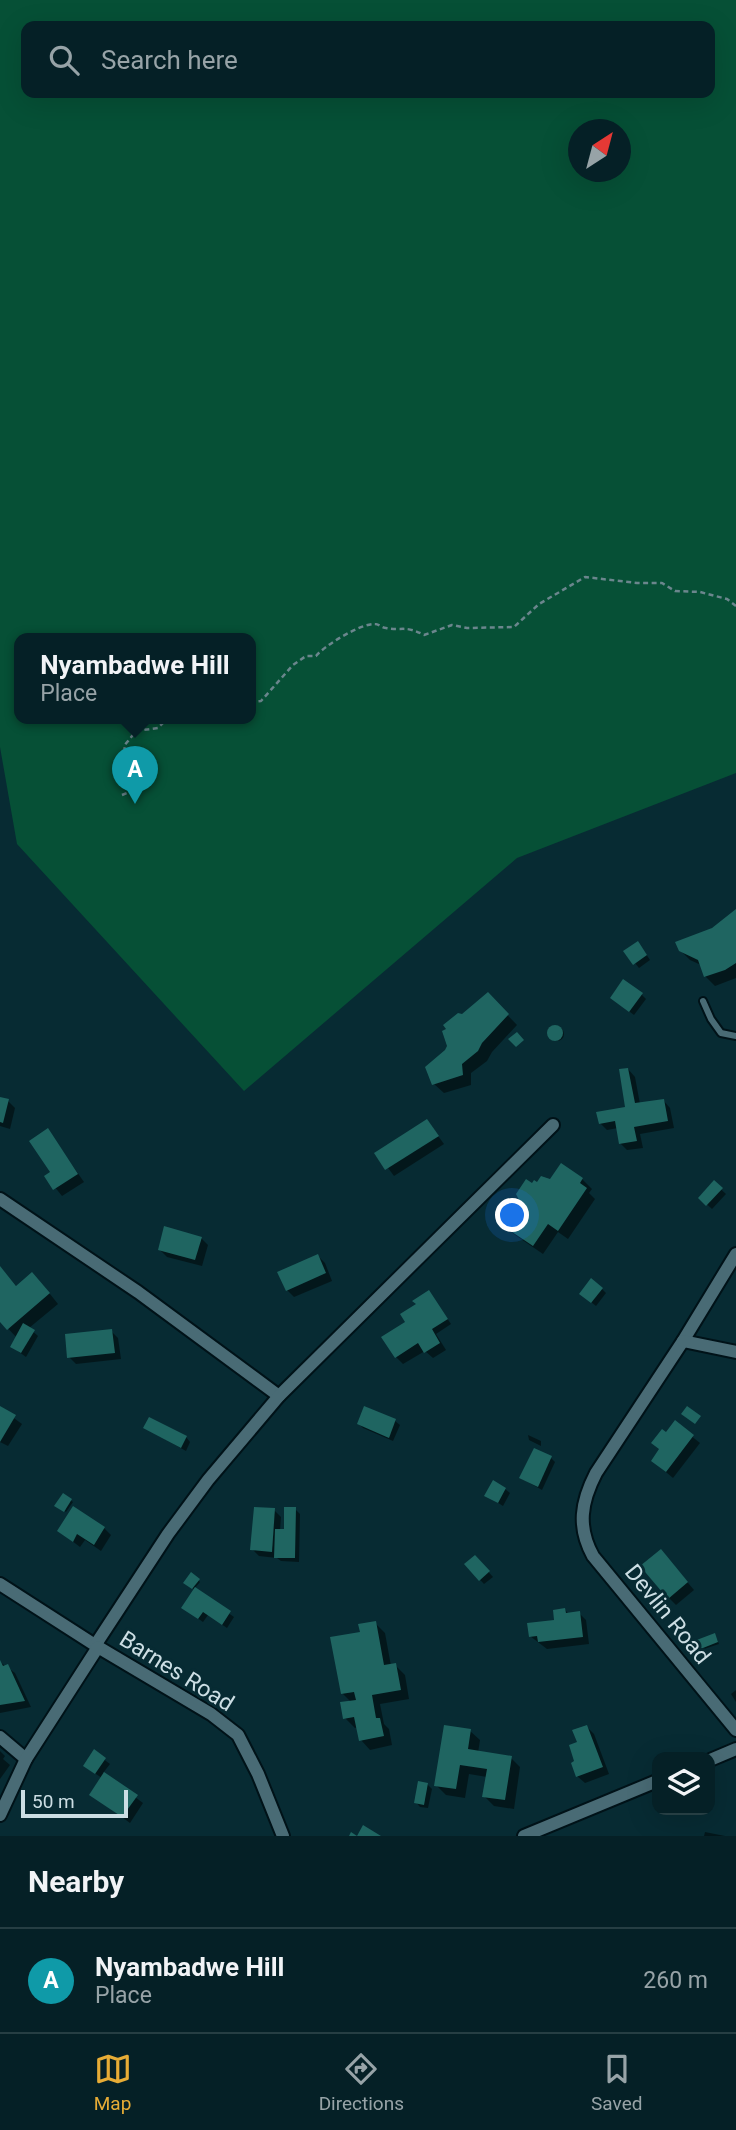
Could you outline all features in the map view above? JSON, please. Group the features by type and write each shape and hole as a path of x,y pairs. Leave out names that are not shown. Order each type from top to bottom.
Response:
{"street":[{"path":"0,1815 26,1759 168,1535 208,1480 279,1396 553,1125"},
{"path":"0,1199 138,1292 279,1396"},
{"name":"Devlin Road","path":"736,1254 589,1487 581,1525 593,1556 736,1730"},
{"path":"683,1340 736,1352"},
{"name":"Barnes Road","path":"0,1584 211,1714 238,1735 284,1836"},
{"path":"0,1737 26,1759"},
{"path":"715,1758 736,1749"},
{"path":"524,1836 652,1783"}],"lane":[{"path":"702,1001 720,1032 736,1036"}],"path":[{"path":"256,701 261,701 293,665 306,656 316,656 325,645 362,627 374,624 387,629 410,628 424,635 452,625 467,628 514,627 538,604 585,577 662,583 674,591 700,592 727,599 736,606"},
{"path":"121,795 129,792 135,783 130,774 124,746 136,731 158,728 162,724"}],"green space":[{"path":"0,0 736,0 736,773 517,858 244,1091 17,844 0,747"}],"building":[{"path":"736,909 736,963 704,977 698,960 679,951 675,942 712,928"},
{"path":"638,941 647,955 633,965 623,951"},
{"path":"623,979 643,993 629,1012 610,998"},
{"path":"488,992 509,1014 478,1051 462,1064 463,1075 432,1085 425,1067 447,1046 442,1031 446,1029 443,1025 458,1013 462,1014"},
{"path":"552,1025 558,1025 563,1033 561,1039 552,1041 547,1036 547,1030"},
{"path":"517,1032 524,1040 516,1047 508,1039"},
{"path":"628,1068 635,1103 664,1099 668,1121 634,1127 637,1141 619,1144 615,1121 599,1124 596,1112 625,1107 619,1069"},
{"path":"0,1097 9,1099 3,1123 0,1122"},
{"path":"427,1119 439,1136 385,1170 374,1153"},
{"path":"48,1128 78,1174 53,1190 44,1176 50,1172 29,1141"},
{"path":"561,1163 583,1178 580,1183 587,1188 558,1231 548,1224 533,1246 503,1226 520,1202 516,1194 526,1179 532,1183 534,1180 537,1182 541,1176 550,1179"},
{"path":"714,1180 723,1188 706,1206 698,1198"},
{"path":"164,1226 202,1237 195,1260 158,1250"},
{"path":"318,1254 326,1273 286,1291 277,1272"},
{"path":"0,1266 16,1286 32,1272 50,1293 7,1330 0,1322"},
{"path":"591,1278 603,1288 591,1303 579,1294"},
{"path":"429,1290 448,1319 432,1329 440,1343 424,1353 418,1343 395,1358 381,1337 405,1322 400,1314 416,1304 412,1301"},
{"path":"23,1323 35,1330 21,1353 10,1347"},
{"path":"112,1329 115,1353 67,1358 65,1334"},
{"path":"0,1406 16,1415 0,1442"},
{"path":"364,1406 396,1419 389,1438 357,1424"},
{"path":"687,1406 701,1416 695,1424 681,1414"},
{"path":"149,1417 187,1436 181,1448 143,1428"},
{"path":"675,1420 694,1435 666,1472 651,1461 659,1449 651,1443 662,1429 666,1432"},
{"path":"534,1448 552,1456 538,1487 519,1478"},
{"path":"493,1480 506,1488 498,1503 484,1496"},
{"path":"63,1493 72,1499 64,1512 54,1506"},
{"path":"73,1506 105,1527 94,1545 77,1534 73,1542 57,1531"},
{"path":"254,1507 275,1508 272,1552 250,1550"},
{"path":"284,1507 296,1507 295,1558 274,1558 275,1529 284,1529"},
{"path":"661,1549 688,1582 668,1599 640,1566"},
{"path":"475,1555 490,1571 479,1581 464,1564"},
{"path":"191,1572 200,1579 192,1589 183,1583"},
{"path":"195,1587 231,1611 222,1625 203,1612 198,1619 181,1608"},
{"path":"565,1608 566,1613 580,1611 583,1637 538,1642 537,1636 529,1637 527,1623 554,1620 553,1610"},
{"path":"376,1621 384,1665 396,1663 401,1690 372,1695 376,1718 380,1718 384,1736 359,1741 354,1717 343,1719 340,1702 356,1700 354,1692 341,1694 330,1637 360,1632 358,1624"},
{"path":"715,1633 718,1642 698,1650 694,1641"},
{"path":"0,1660 3,1666 8,1664 25,1701 0,1705"},
{"path":"444,1725 471,1729 468,1749 512,1756 505,1800 482,1797 487,1769 460,1765 456,1789 434,1786"},
{"path":"587,1725 603,1767 576,1777 569,1745 577,1742 572,1730"},
{"path":"94,1749 106,1758 95,1774 83,1766"},
{"path":"104,1772 138,1795 122,1817 89,1795"},
{"path":"418,1781 428,1783 424,1805 414,1803"},
{"path":"363,1825 381,1836 357,1836"}],"place":[{"name":"Nyambadwe Hill","path":"135,804"}]}
